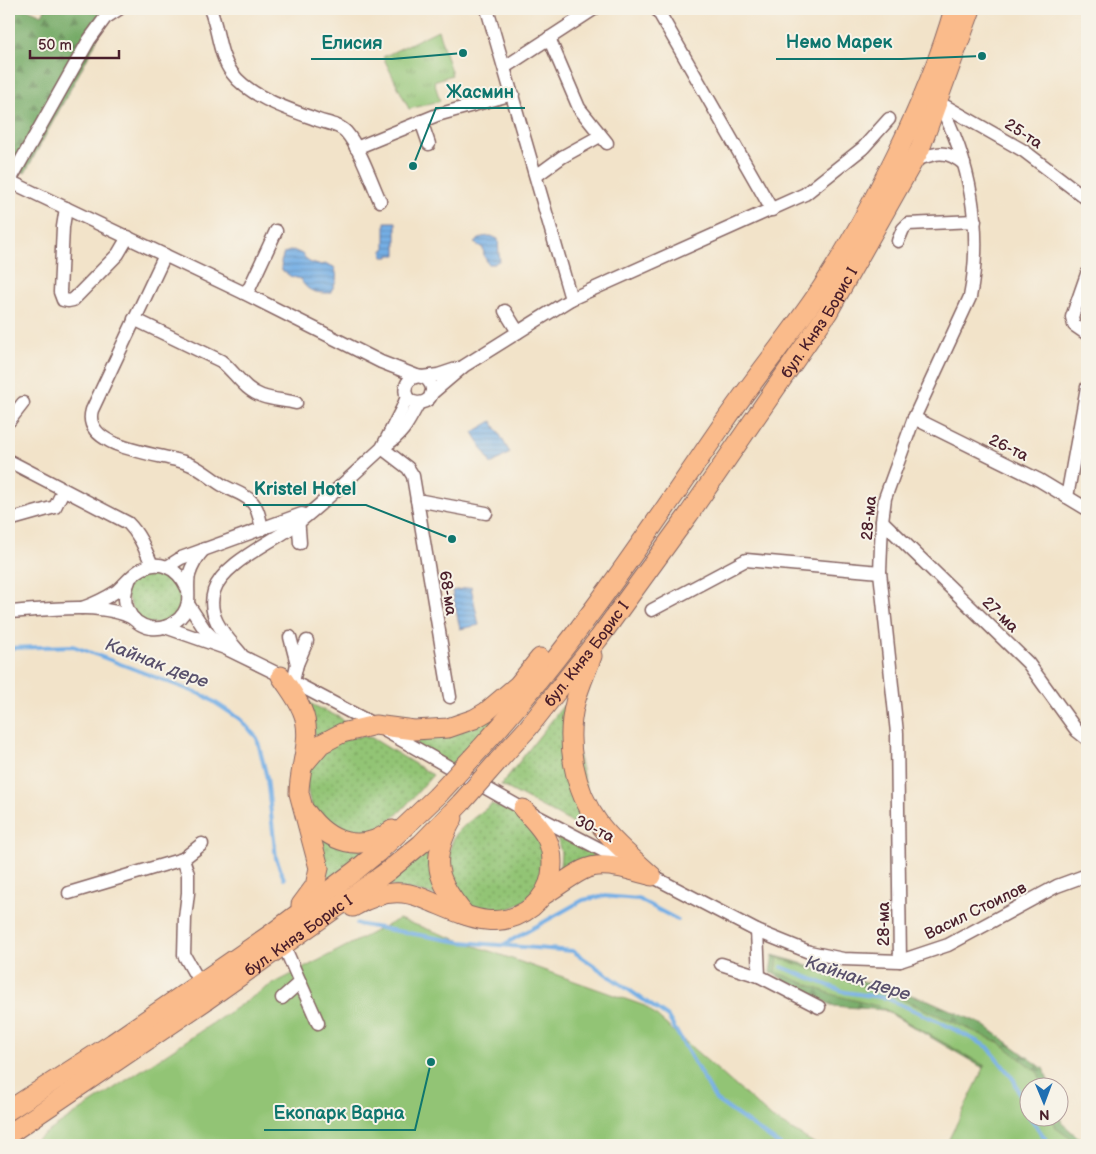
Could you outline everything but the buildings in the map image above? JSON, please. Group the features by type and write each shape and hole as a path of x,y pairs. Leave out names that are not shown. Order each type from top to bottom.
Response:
{"highway":[{"name":"бул. Княз Борис I","path":"9,1110 113,1043 200,983 282,940 437,796 517,708 566,646 739,400 820,290 848,246 872,205 924,96 954,9"},
{"name":"бул. Княз Борис I","path":"9,1134 282,940 388,871 421,844 498,761 599,638 689,514 828,312 920,148 971,9"},
{"path":"304,764 321,744 342,733 375,725 414,730 448,728 480,715 518,685 739,400"},
{"path":"599,638 574,704 571,742 576,771 584,798 599,824 617,844 652,876"},
{"path":"282,940 315,886 319,868 299,793 299,782 304,764 306,723 287,679"},
{"path":"304,810 317,827 333,838 364,843 382,838 437,796"},
{"path":"461,802 445,833 440,850 439,868 440,877 446,891 466,916"},
{"path":"523,809 542,828 551,853 550,878 542,896"},
{"path":"282,940 361,902 386,893 403,892 411,894 466,916 487,921 508,919 528,910 542,896 575,874 592,866 600,865 620,868 652,876"}],"street":[{"path":"119,9 107,13 89,40 9,181 244,293 381,362 429,382 431,394"},
{"path":"210,9 220,52 231,73 241,84 257,94 294,111 340,128 345,132 356,148 380,201"},
{"path":"488,9 571,299"},
{"path":"505,67 594,9"},
{"path":"657,9 772,210"},
{"path":"536,176 562,157 603,140 579,108 549,38"},
{"path":"356,148 437,115 513,94"},
{"name":"28-ма","path":"900,961 897,733 880,572 882,520 885,498 914,418 970,297 976,253 975,220 964,164 951,125 938,102"},
{"name":"25-та","path":"938,102 1024,151 1087,199"},
{"path":"381,362 396,377 410,396 426,401 431,394 464,366 571,299 805,194 838,170 863,148 889,119"},
{"path":"421,121 429,144"},
{"path":"913,161 931,154 942,153 954,156 964,164"},
{"path":"66,208 62,227 60,292 60,296 66,301 73,300 118,254 128,237"},
{"path":"898,241 903,229 908,224 975,220"},
{"path":"244,293 250,287 276,231"},
{"path":"165,255 92,410 90,416 93,425 111,442 143,453 189,463 224,486 248,498 257,509 262,529"},
{"path":"1087,274 1072,316 1074,325 1087,334"},
{"path":"505,311 518,332"},
{"path":"134,320 221,361 249,389 260,396 296,403"},
{"path":"244,658 218,627 213,609 214,591 221,577 231,567 318,504 382,448 397,438 405,428 410,396 409,380 438,375 464,366"},
{"path":"1067,496 1087,387"},
{"path":"9,421 23,404"},
{"name":"26-та","path":"914,418 1039,480 1087,509"},
{"name":"68-ма","path":"382,448 408,468 412,476 450,697"},
{"path":"9,461 63,491 128,523 136,530 152,565"},
{"path":"9,520 54,507 63,491"},
{"path":"417,500 486,513"},
{"path":"167,567 181,558 204,549 298,519"},
{"path":"298,519 300,543"},
{"name":"27-ма","path":"882,520 1028,663 1077,731 1087,739"},
{"path":"204,549 192,565 187,588 188,604 205,630 225,648"},
{"path":"652,610 746,560 880,572"},
{"path":"134,619 128,611 125,601 125,590 135,573 142,568 152,565 167,567 176,571 183,579 187,588"},
{"path":"82,608 109,596 129,581"},
{"path":"9,612 82,608 117,611 148,628 165,627 173,624 180,618 188,604"},
{"path":"165,627 225,648"},
{"path":"290,637 297,664"},
{"path":"287,679 308,641"},
{"name":"30-та","path":"225,648 375,725 523,809 652,876"},
{"path":"68,893 183,859 202,844"},
{"path":"183,859 188,874 184,956 200,983"},
{"name":"Васил Стоилов","path":"652,876 757,931 809,952 843,959 900,961 948,945 1057,886 1087,875"},
{"path":"757,931 759,976"},
{"path":"282,940 318,1022"},
{"path":"721,964 759,976 819,1007"},
{"path":"282,998 300,982"}],"green space":[{"path":"9,9 28,9 42,15 45,9 109,9 94,46 25,173 9,165"},
{"path":"438,30 452,75 434,81 440,101 409,109 383,57"},
{"path":"167,567 188,596 173,624 138,623 125,591 135,573"},
{"path":"308,704 341,718 344,723 316,739"},
{"path":"567,704 597,836 501,785 563,706"},
{"path":"509,708 451,765 416,745 417,741 451,736"},
{"path":"363,736 372,738 433,775 385,825 372,831 361,833 339,830 321,821 311,805 306,773 336,740"},
{"path":"492,804 523,818 544,850 543,865 536,887 524,901 507,909 489,910 472,906 458,895 449,879 448,858 452,841 467,823"},
{"path":"317,834 370,848 326,884"},
{"path":"558,835 602,860 559,880 561,853"},
{"path":"435,843 444,897 386,885 387,882"},
{"path":"399,919 645,1006 772,1118 817,1145 28,1145 269,986"},
{"path":"773,955 928,1000 984,1025 1044,1069 1046,1076 1018,1076 1018,1126 1065,1126 1087,1145 980,1145 990,1072 884,1010 833,1006 770,972"},
{"path":"778,958 892,995 1000,1043 1038,1073 1039,1076 1018,1076 1018,1126 1055,1126 1079,1145 946,1145 985,1066 881,1007 834,995 776,972"}],"water":[{"path":"385,222 396,222 396,255 389,255 389,257 383,257 382,250 385,250"},
{"path":"491,236 498,239 500,260 494,264 488,264 483,248 474,243 482,237"},
{"path":"293,250 302,254 309,262 318,265 327,264 334,267 336,280 330,293 312,291 300,279 290,276 282,270 281,262 284,253"},
{"path":"492,421 510,453 491,464 473,432"},
{"path":"471,587 479,625 460,629 452,591"}],"waterway":[{"name":"Кайнак дере","path":"9,648 73,646 205,696 240,719 257,738 267,778 276,858 284,879"},
{"name":"Кайнак дере","path":"503,945 583,900 603,896 638,899 678,920"},
{"name":"Кайнак дере","path":"357,924 460,942 573,951 668,1017 716,1100 780,1145"},
{"name":"Кайнак дере","path":"782,967 845,992 886,998 940,1022 988,1047 1014,1080 1018,1090"},
{"name":"Кайнак дере","path":"1036,1126 1050,1145"}],"place":[{"name":"Елисия","path":"463,53"},
{"name":"Немо Марек","path":"982,56"},
{"name":"Жасмин","path":"413,166"},
{"name":"Kristel Hotel","path":"452,539"},
{"name":"Екопарк Варна","path":"431,1062"}]}
